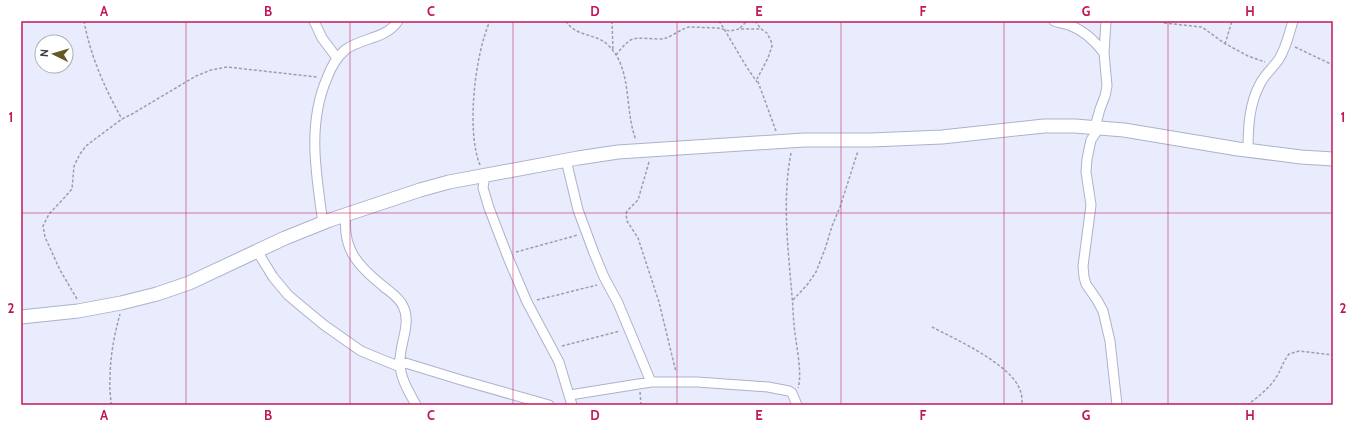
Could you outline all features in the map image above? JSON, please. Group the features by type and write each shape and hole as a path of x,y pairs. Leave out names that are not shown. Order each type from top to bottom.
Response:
{"street":[{"path":"314,21 322,38 337,58"},
{"path":"323,223 315,163 314,136 318,102 326,79 337,58 352,45 388,32 398,21"},
{"path":"1054,21 1077,28 1096,43 1104,53"},
{"path":"1106,21 1104,53 1107,86 1100,109 1097,127 1091,140 1086,172 1091,205 1083,272 1086,284 1103,311 1110,341 1117,405"},
{"path":"1248,151 1248,123 1256,93 1267,72 1279,59 1293,21"},
{"path":"21,317 83,310 123,303 157,294 189,283 284,238 420,190 450,182 566,160 618,152 787,141 942,137 1044,126 1075,126 1124,130 1248,151 1333,159"},
{"path":"566,160 578,210 586,232 607,283 630,328 651,382"},
{"path":"485,176 483,188 507,255 527,302 559,362 572,405"},
{"path":"346,215 344,228 349,249 353,257 368,273 398,299 404,307 406,320 400,364 404,382 416,405"},
{"path":"257,250 273,277 288,295 324,325 361,351 400,364 549,405"},
{"path":"570,395 651,382 710,382 768,387 789,391 792,393 796,405"}],"path":[{"path":"84,21 90,48 111,100 122,119"},
{"path":"485,176 476,155 473,130 479,52 484,33 490,21"},
{"path":"566,21 574,30 602,41 608,45 616,55 625,81 632,130 640,151"},
{"path":"612,21 613,51"},
{"path":"719,21 757,82 764,95 770,115 787,141 786,206 788,252 793,322 800,378 798,388 792,393"},
{"path":"739,29 747,21"},
{"path":"756,21 769,36 772,46 768,58 757,77 757,82"},
{"path":"1225,44 1232,21"},
{"path":"1164,23 1202,27 1225,44 1258,60 1274,65"},
{"path":"616,55 634,39 659,39 689,27 718,28 734,31 739,29 762,29"},
{"path":"1286,43 1333,65"},
{"path":"83,310 60,270 45,237 42,226 49,214 72,189 74,166 86,146 122,119 196,76 211,70 227,67 326,79"},
{"path":"792,300 816,272 840,207 852,166 862,140"},
{"path":"659,149 649,162 638,200 627,210 626,214 627,221 638,238 659,302 678,382"},
{"path":"507,255 586,232"},
{"path":"527,302 607,283"},
{"path":"111,405 109,382 110,360 113,340 123,303"},
{"path":"932,327 981,353 1005,370 1018,386 1021,394 1022,405"},
{"path":"552,349 630,328"},
{"path":"1247,405 1271,385 1289,354 1299,351 1333,355"},
{"path":"639,384 641,405"}]}
